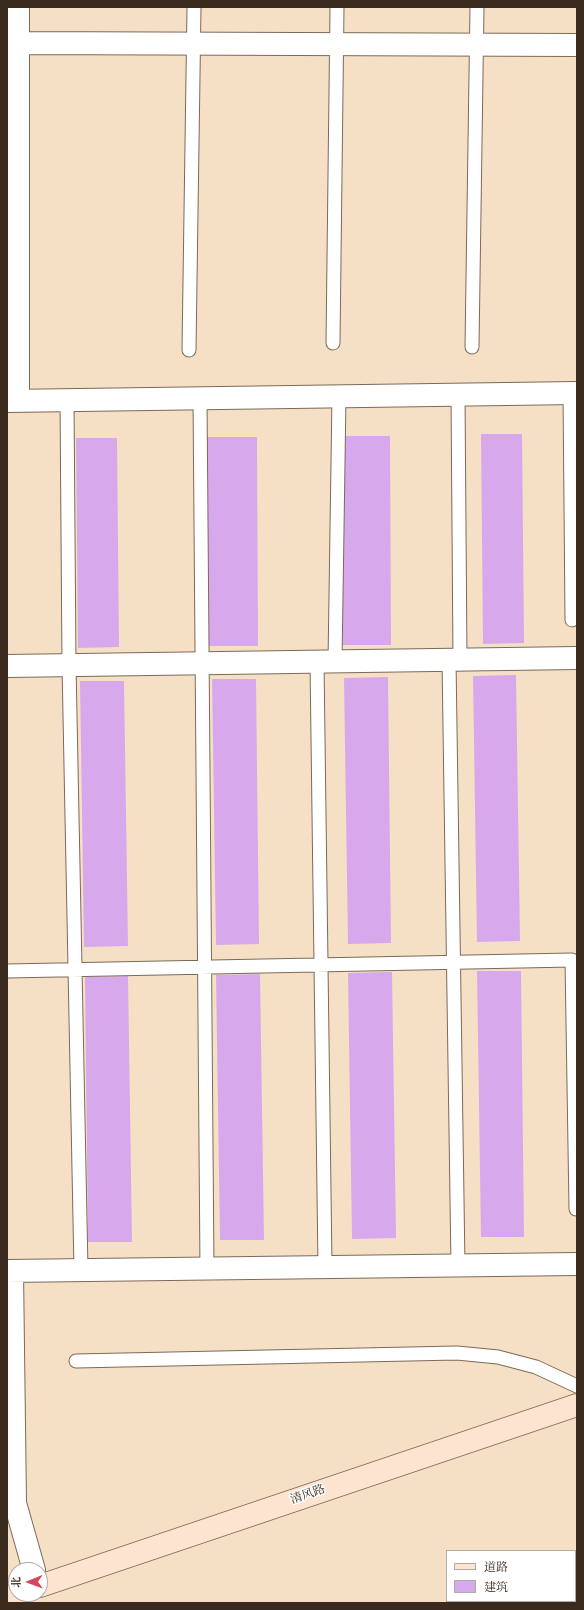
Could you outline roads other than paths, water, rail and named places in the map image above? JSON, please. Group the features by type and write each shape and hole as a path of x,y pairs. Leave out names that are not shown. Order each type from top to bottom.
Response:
{"street":[{"path":"18,7 18,43 12,118 12,401 574,393"},
{"path":"18,43 577,45"},
{"path":"7,666 577,658"},
{"path":"32,1562 15,1503 9,1271 577,1264"},
{"name":"清风路","path":"48,1583 577,1405"}],"lane":[{"path":"189,350 194,7"},
{"path":"333,343 336,7"},
{"path":"472,346 477,7"},
{"path":"572,620 574,393"},
{"path":"458,394 454,660 453,962 458,1266"},
{"path":"325,1267 321,965 326,662 339,396"},
{"path":"200,398 207,1269"},
{"path":"68,400 69,665 81,1270"},
{"path":"7,971 572,960 576,1209"},
{"path":"76,1361 457,1353 498,1357 536,1367 577,1386"}]}
